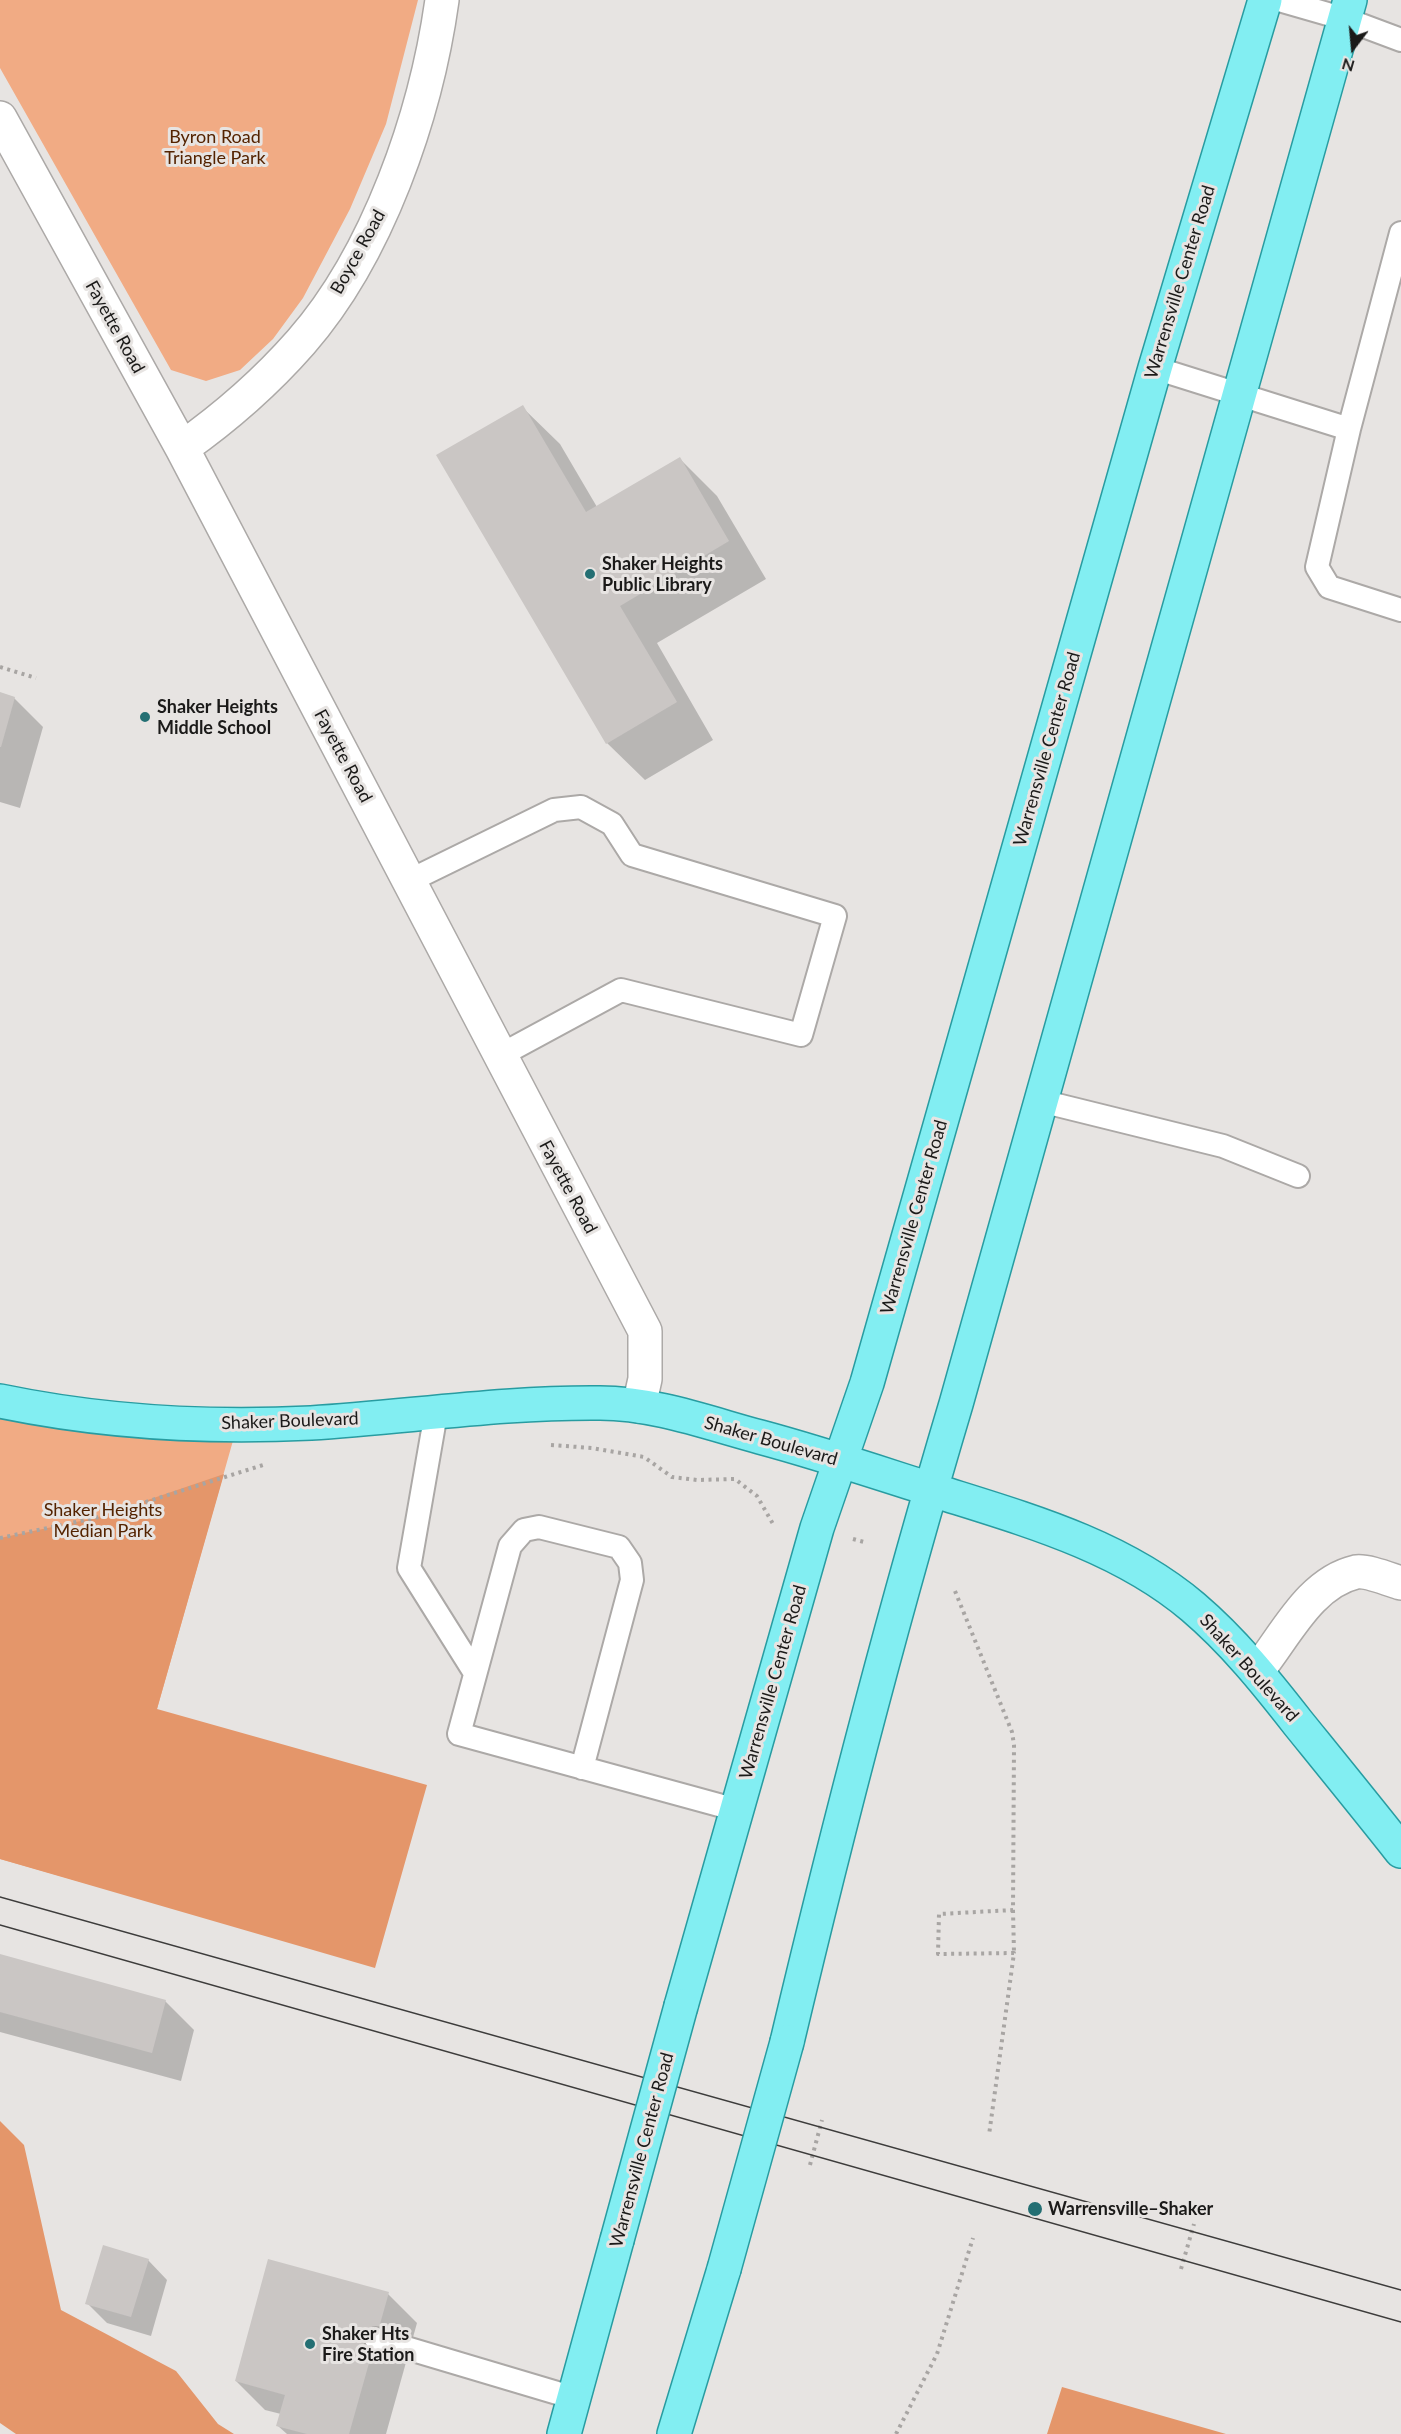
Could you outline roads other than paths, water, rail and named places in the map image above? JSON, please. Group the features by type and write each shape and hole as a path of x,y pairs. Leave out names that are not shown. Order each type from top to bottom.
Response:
{"main road":[{"name":"Warrensville Center Road","path":"564,2434 681,2006 817,1528 867,1383 1155,368 1265,0"},
{"path":"674,2434 724,2270 787,2042 857,1753 930,1489 1347,9"},
{"name":"Shaker Boulevard","path":"0,1401 48,1410 179,1422 309,1423 559,1403 604,1403 639,1406 841,1460 1061,1532 1113,1554 1155,1578 1194,1608 1257,1671 1401,1851"}],"street":[{"name":"Boyce Road","path":"182,448 222,419 264,383 303,340 341,287 370,235 393,185 414,124 430,63 442,0"},
{"name":"Fayette Road","path":"0,118 182,448 645,1331 645,1379 639,1406"},
{"path":"1257,1671 1299,1612 1336,1580 1358,1572 1401,1583"}],"lane":[{"path":"1279,0 1347,9 1401,40"},
{"path":"1401,233 1348,429 1317,567 1329,587 1401,610"},
{"path":"1155,368 1348,429"},
{"path":"409,881 554,810 581,807 612,824 632,855 834,916 801,1035 621,990 499,1056"},
{"path":"1041,1101 1223,1146 1298,1176"},
{"path":"436,1413 409,1568 476,1673"},
{"path":"582,1768 632,1580 630,1563 619,1547 539,1527 524,1530 510,1546 459,1734 582,1768 737,1810"},
{"path":"376,2339 574,2398"}],"tram line":[{"path":"0,1897 1401,2290"},
{"path":"0,1925 1401,2322"}],"place":[{"name":"Shaker Heights Public Library","path":"590,574"},
{"name":"Shaker Heights Middle School","path":"145,717"},
{"name":"Warrensville–Shaker","path":"1035,2209"},
{"name":"Shaker Hts Fire Station","path":"310,2344"}],"park label":[{"name":"Byron Road Triangle Park","path":"215,147"},
{"name":"Shaker Heights Median Park","path":"103,1520"}]}
